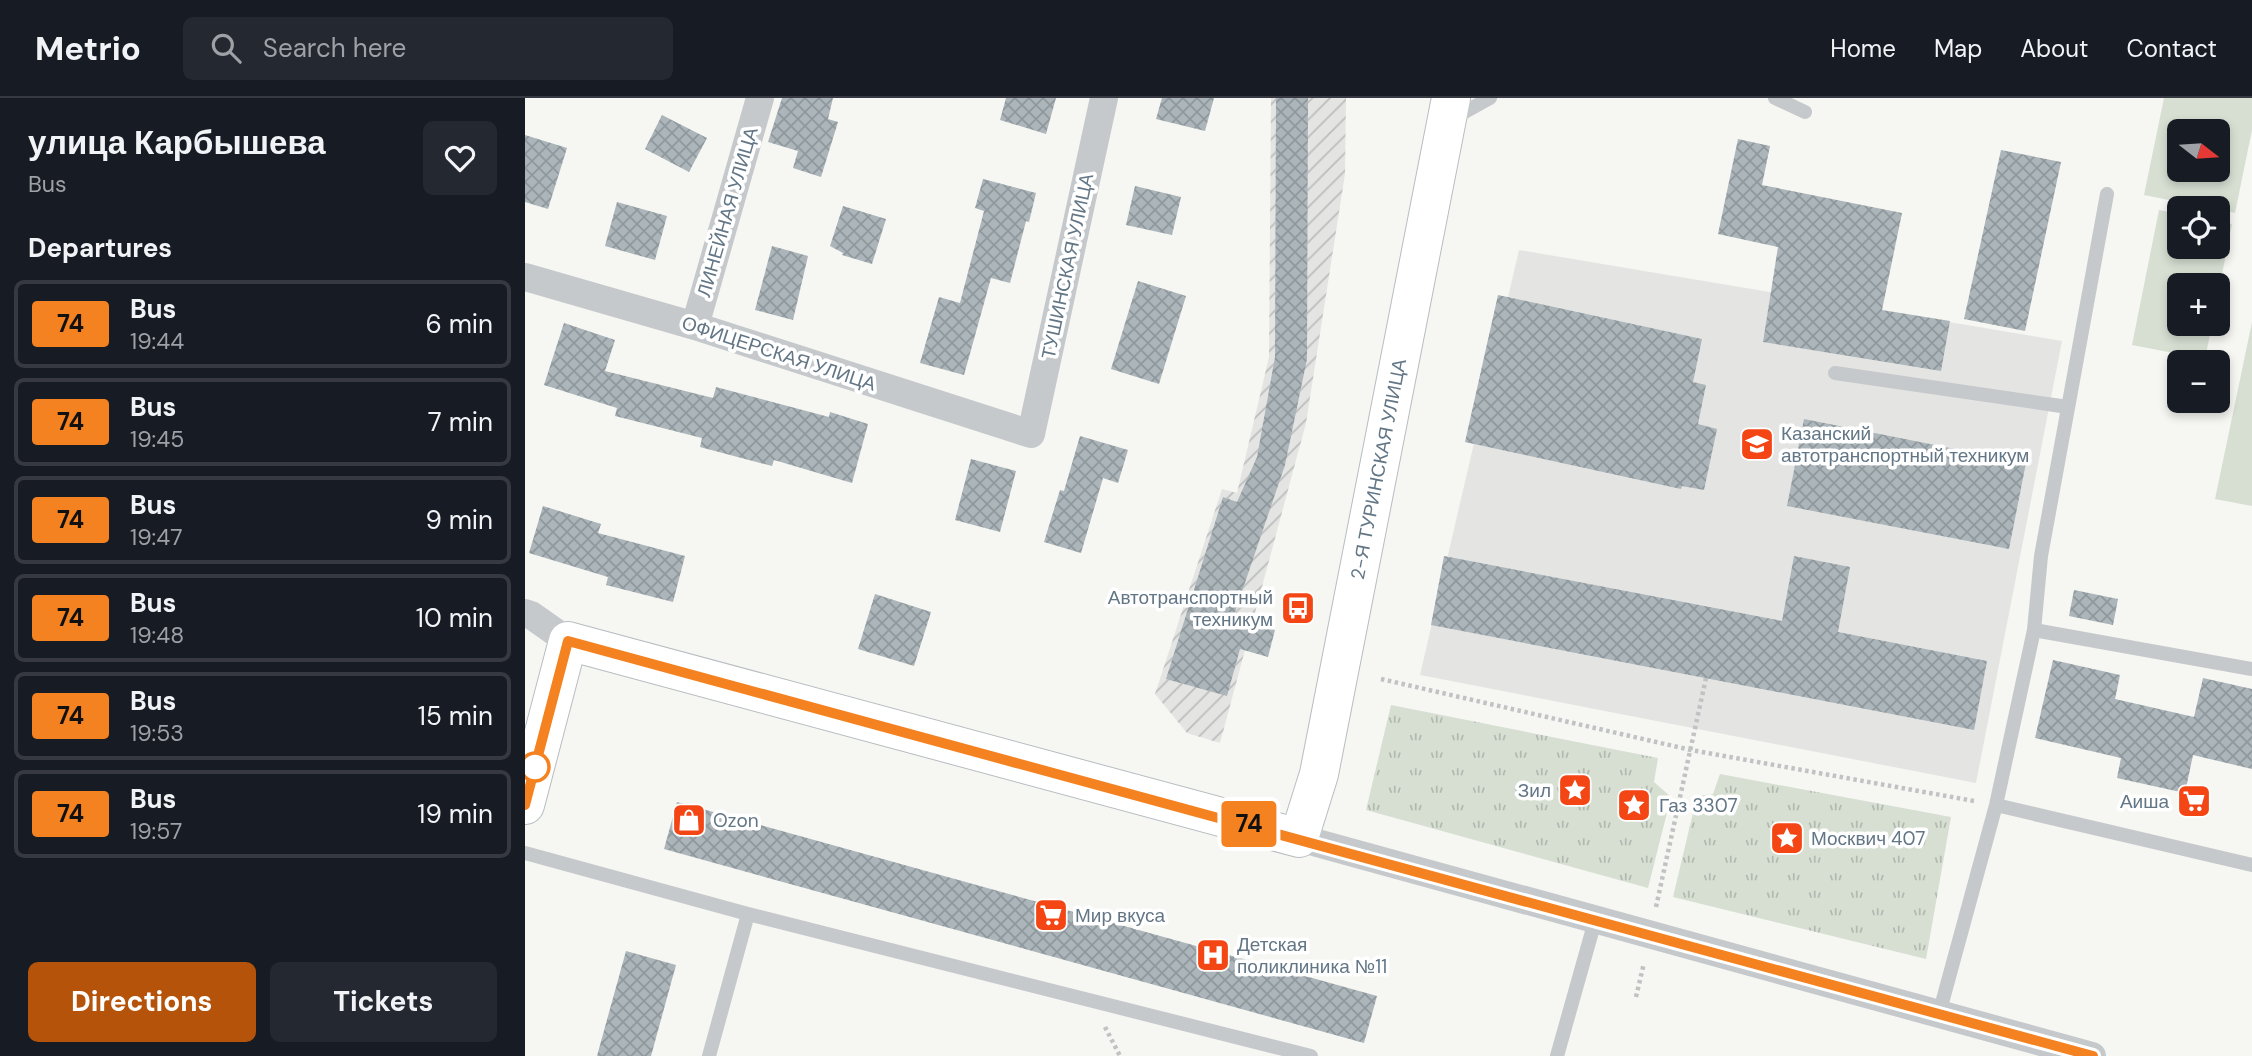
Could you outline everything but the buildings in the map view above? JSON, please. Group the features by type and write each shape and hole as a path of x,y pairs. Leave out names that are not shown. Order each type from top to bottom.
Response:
{"street":[{"name":"ЛИНЕЙНАЯ УЛИЦА","path":"695,326 760,98"},
{"name":"ТУШИНСКАЯ УЛИЦА","path":"1031,434 1104,98"},
{"name":"2-Я ТУРИНСКАЯ УЛИЦА","path":"1299,838 1319,774 1449,110"},
{"name":"ОФИЦЕРСКАЯ УЛИЦА","path":"525,277 695,326 1031,434"},
{"path":"525,613 568,641 2092,1056"},
{"path":"525,805 568,641"}],"lane":[{"path":"1449,110 1490,98"},
{"path":"1775,98 1805,112"},
{"path":"1939,1014 1996,805 2034,630 2041,556 2107,194"},
{"path":"1835,373 2068,407"},
{"path":"2034,630 2252,669"},
{"path":"1996,805 2252,865"},
{"path":"525,853 748,914 1311,1056"},
{"path":"709,1056 748,914"},
{"path":"1557,1056 1595,921"}],"path":[{"path":"1636,997 1706,678"},
{"path":"1381,679 1691,750 1996,805"}],"shaded area":[{"path":"1271,98 1346,98 1345,174 1306,423 1220,743 1187,733 1155,694 1222,489 1237,493 1269,357"},
{"name":"Казанский автотранспортный техникум","path":"1519,250 2062,341 1976,783 1420,675"}],"green space":[{"path":"2164,98 2252,98 2252,130 2235,213 2230,212 2230,196 2167,196 2167,200 2144,195"},
{"path":"2159,210 2167,212 2167,259 2225,259 2222,273 2167,273 2167,336 2210,336 2207,350 2167,352 2132,345"},
{"path":"2252,322 2252,506 2215,499"},
{"path":"1391,705 1658,758 1654,782 1671,797 1648,888 1366,810"},
{"path":"1720,774 1951,817 1926,959 1673,897 1697,796 1713,794"}],"bus line":[{"name":"74","path":"525,805 568,641 2093,1056"}],"place":[{"name":"Казанский автотранспортный техникум","path":"1757,444"},
{"name":"Автотранспортный техникум","path":"1298,608"},
{"name":"Зил","path":"1575,790"},
{"name":"Аиша","path":"2194,801"},
{"name":"Газ 3307","path":"1634,805"},
{"name":"Ozon","path":"689,820"},
{"name":"Москвич 407","path":"1787,838"},
{"name":"Мир вкуса","path":"1051,915"},
{"name":"Детская поликлиника №11","path":"1213,955"}]}
